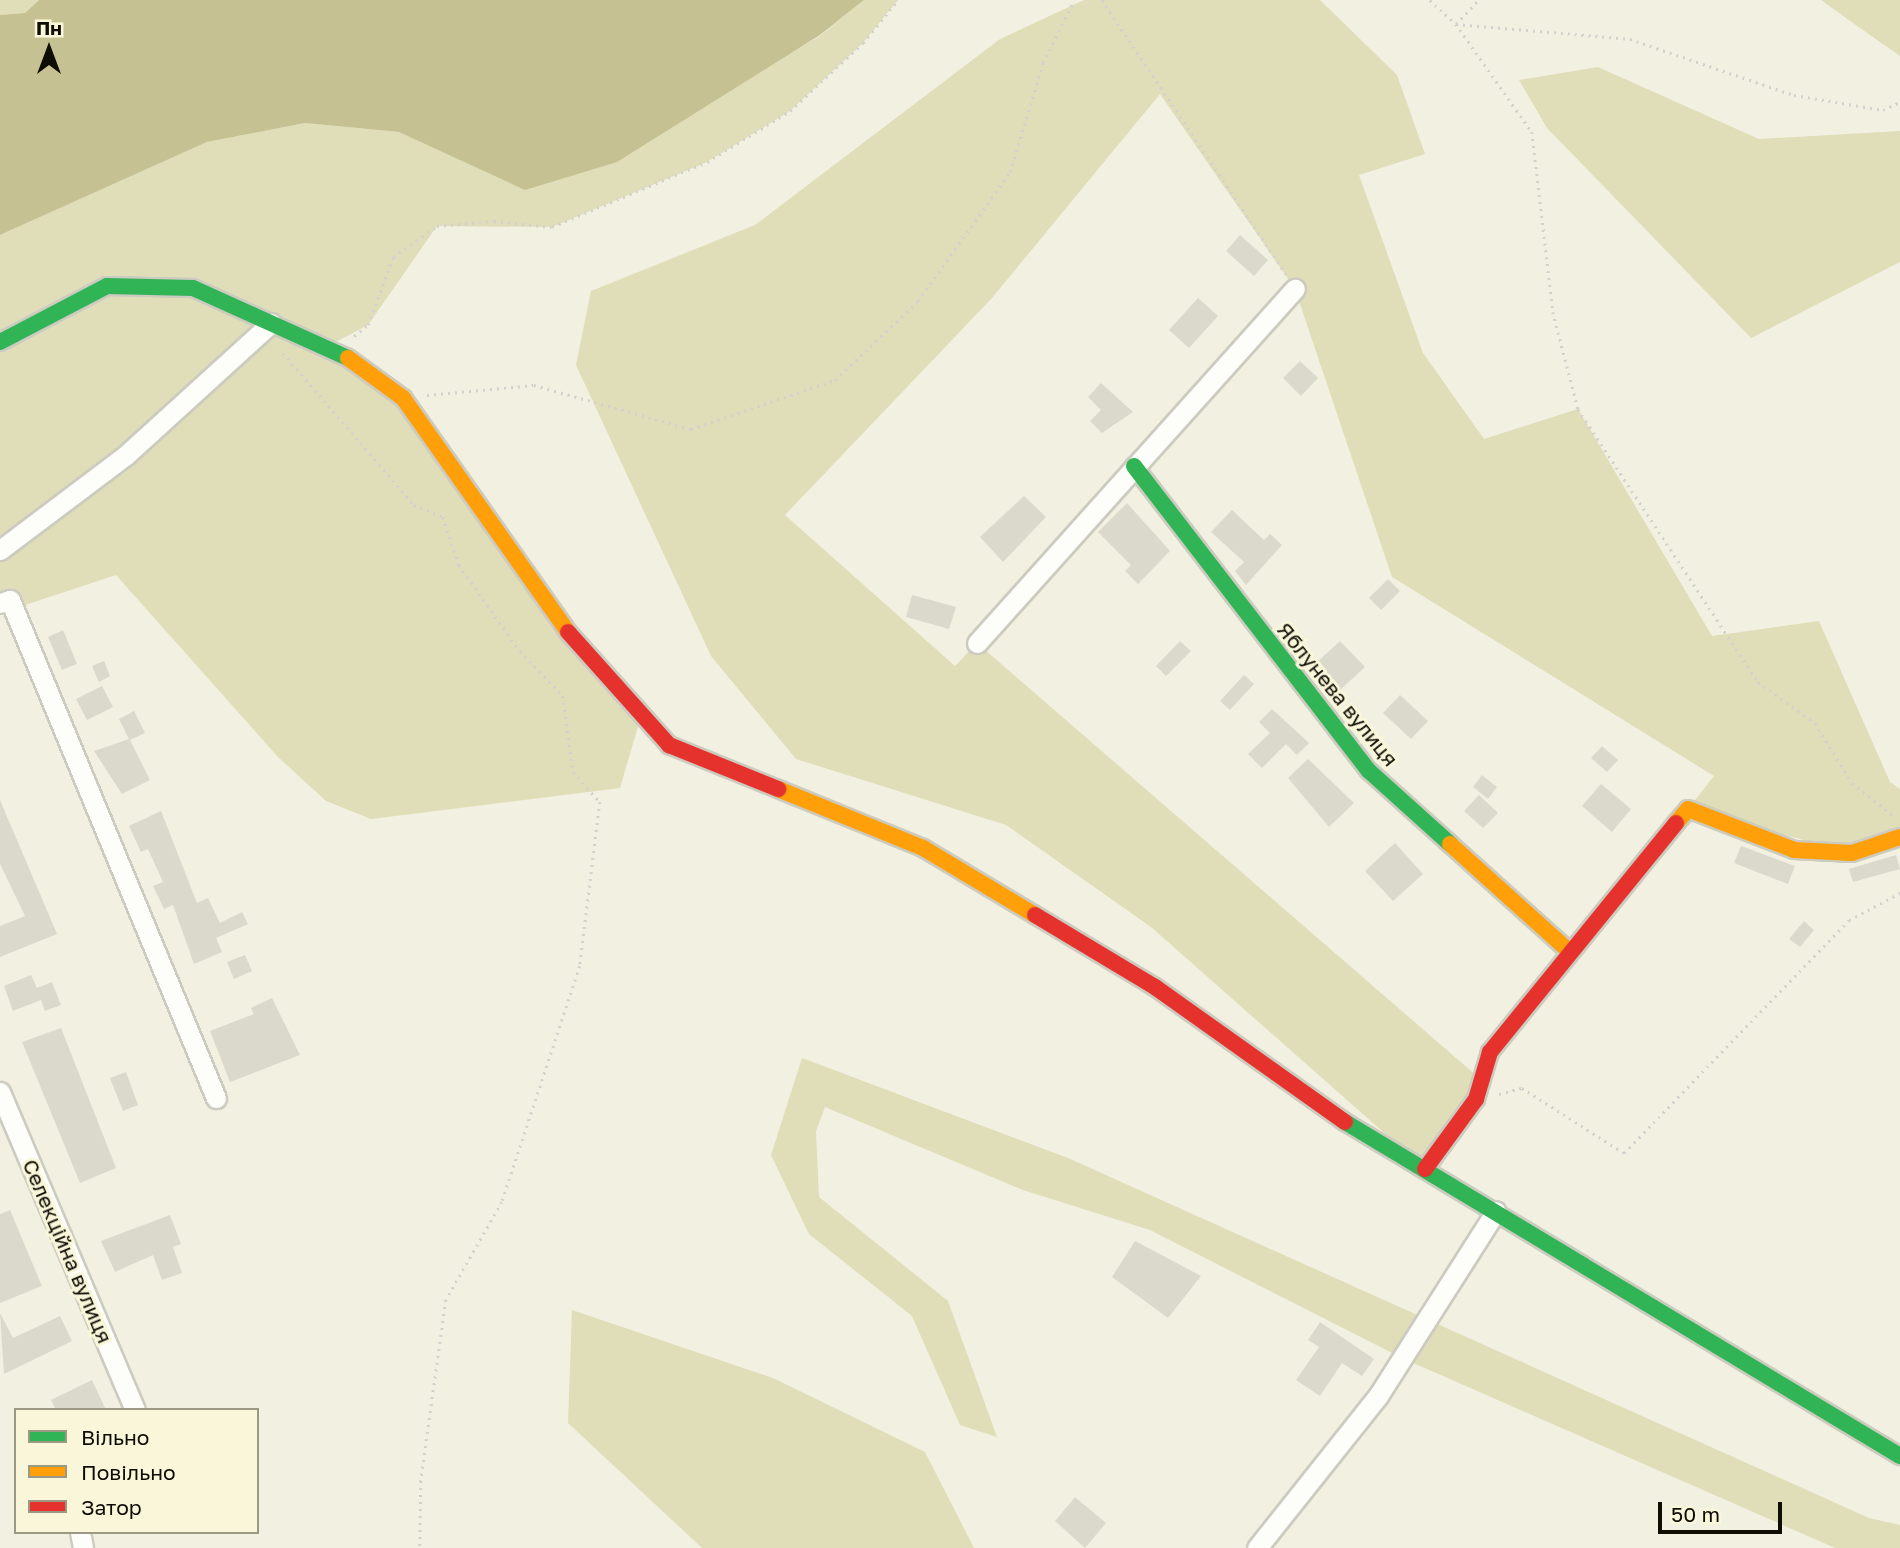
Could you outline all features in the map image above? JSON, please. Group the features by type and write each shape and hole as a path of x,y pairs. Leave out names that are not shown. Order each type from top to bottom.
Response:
{"street":[{"path":"0,342 107,286 193,288 269,325 358,363 403,398 583,653 669,746 923,848 1155,987 1315,1104 1900,1456"},
{"path":"977,643 1295,289"},
{"path":"0,550 126,455 269,325"},
{"name":"Яблунева вулиця","path":"1134,466 1370,771 1569,951"},
{"path":"0,603 10,600 216,1098"},
{"path":"1425,1169 1476,1099 1490,1052 1569,951 1688,809 1794,849 1852,853 1900,837"},
{"name":"Селекційна вулиця","path":"0,1092 134,1408"},
{"path":"1257,1548 1378,1396 1496,1211"}],"path":[{"path":"325,348 363,333 393,257 437,226 494,221 552,227 707,162 790,111 863,43 898,0"},
{"path":"403,398 534,386 691,429 835,380 918,301 1010,172 1043,63 1074,0"},
{"path":"1102,0 1295,289"},
{"path":"1430,0 1456,24 1532,132 1553,312 1578,409 1758,682 1815,723 1852,783 1900,821"},
{"path":"1456,24 1478,0"},
{"path":"1456,24 1630,39 1794,95 1883,110 1900,102"},
{"path":"269,325 391,481 414,505 443,517 459,565 520,651 563,696 573,772 600,803 580,965 502,1202 446,1300 421,1481 420,1548"},
{"path":"1476,1099 1522,1088 1624,1153 1849,920 1900,893"}],"shaded area":[{"path":"0,0 39,0 25,13 0,15"},
{"path":"39,0 864,0 820,35 617,162 525,190 399,132 305,123 207,142 0,235 0,15 25,13"},
{"path":"864,0 898,0 863,43 790,111 707,162 552,227 437,226 368,325 326,347 403,398 641,716 620,788 371,819 326,801 278,757 116,575 13,609 0,603 0,235 207,142 305,123 399,132 447,150 736,85 820,36"},
{"path":"1084,0 1320,0 1397,75 1425,154 1359,175 1423,353 1484,439 1578,409 1712,636 1819,621 1890,782 1900,789 1900,837 1852,853 1688,809 1714,776 1392,577 1295,289 1160,94 992,298 785,515 955,666 977,643 1478,1077 1425,1169 1151,927 1006,825 796,759 711,656 576,365 591,291 755,225 1000,39"},
{"path":"1821,0 1900,0 1900,56 1853,23"},
{"path":"1598,67 1759,139 1900,131 1900,262 1751,338 1547,128 1519,80"},
{"path":"802,1058 1068,1158 1869,1518 1900,1525 1900,1548 1835,1548 1402,1358 1150,1230 1023,1190 825,1107 816,1131 819,1197 948,1301 997,1437 960,1425 912,1316 809,1234 771,1155"},
{"path":"572,1310 773,1378 925,1452 974,1548 702,1548 568,1423"}],"building":[{"path":"1240,235 1268,260 1254,276 1226,251"},
{"path":"1198,298 1218,316 1189,348 1169,330"},
{"path":"1300,361 1318,378 1301,396 1283,378"},
{"path":"1101,383 1133,412 1102,433 1090,421 1101,410 1088,397"},
{"path":"1024,496 1046,517 1003,562 980,537"},
{"path":"1127,503 1170,551 1138,584 1125,571 1131,565 1098,532"},
{"path":"1232,510 1264,540 1270,534 1282,545 1246,585 1235,571 1244,562 1211,532"},
{"path":"1388,579 1400,591 1381,610 1369,598"},
{"path":"912,595 956,607 949,629 906,617"},
{"path":"63,630 77,664 62,670 48,637"},
{"path":"1180,641 1191,651 1166,676 1156,666"},
{"path":"1340,641 1365,667 1339,691 1314,665"},
{"path":"104,661 110,676 99,682 92,666"},
{"path":"1244,675 1254,684 1230,710 1220,701"},
{"path":"102,686 113,707 87,720 76,699"},
{"path":"1400,695 1428,721 1411,739 1383,713"},
{"path":"1272,709 1309,743 1297,755 1286,744 1262,768 1248,754 1270,733 1259,722"},
{"path":"134,711 145,733 130,740 150,780 122,794 94,751 129,739 119,719"},
{"path":"1602,746 1618,760 1607,772 1591,758"},
{"path":"1308,759 1354,803 1329,827 1288,778"},
{"path":"1482,775 1497,787 1488,799 1473,787"},
{"path":"1601,784 1631,809 1612,832 1582,806"},
{"path":"1479,795 1498,813 1483,828 1464,811"},
{"path":"0,800 57,934 0,957 0,926 25,916 0,864"},
{"path":"161,811 197,903 208,898 220,923 242,912 248,924 216,938 222,952 194,964 173,905 164,909 153,886 163,882 148,849 141,852 129,826"},
{"path":"1395,843 1423,874 1393,901 1365,871"},
{"path":"1741,846 1795,866 1788,884 1734,863"},
{"path":"1896,855 1900,869 1853,882 1849,869"},
{"path":"1804,921 1814,930 1800,947 1789,939"},
{"path":"245,955 252,971 234,979 227,962"},
{"path":"31,975 37,988 52,982 61,1005 45,1011 41,1000 13,1011 4,986"},
{"path":"272,998 300,1055 230,1082 210,1031 254,1014 251,1008"},
{"path":"61,1028 116,1168 80,1183 22,1042"},
{"path":"126,1072 138,1105 123,1111 110,1078"},
{"path":"10,1210 42,1286 0,1303 0,1214"},
{"path":"170,1215 181,1244 173,1247 182,1273 162,1280 153,1255 115,1272 101,1241"},
{"path":"1135,1241 1201,1276 1168,1318 1112,1277"},
{"path":"0,1313 13,1338 60,1316 72,1341 4,1374"},
{"path":"1320,1322 1374,1359 1362,1376 1342,1363 1320,1396 1296,1380 1319,1347 1308,1340"},
{"path":"92,1380 105,1408 55,1408 51,1400"},
{"path":"1075,1497 1106,1523 1085,1548 1055,1521"}],"traffic: fast":[{"path":"0,342 107,286 193,288 348,358"},
{"path":"1134,466 1369,771 1450,844"},
{"path":"1345,1122 1900,1456"}],"traffic: slow":[{"path":"348,358 403,398 568,632"},
{"path":"778,789 923,848 1035,915"},
{"path":"1676,823 1688,809 1794,850 1852,853 1900,837"},
{"path":"1450,844 1569,951"}],"traffic: jam":[{"path":"568,632 669,745 778,789"},
{"path":"1425,1169 1476,1099 1490,1052 1676,823"},
{"path":"1035,915 1155,987 1345,1122"}]}
